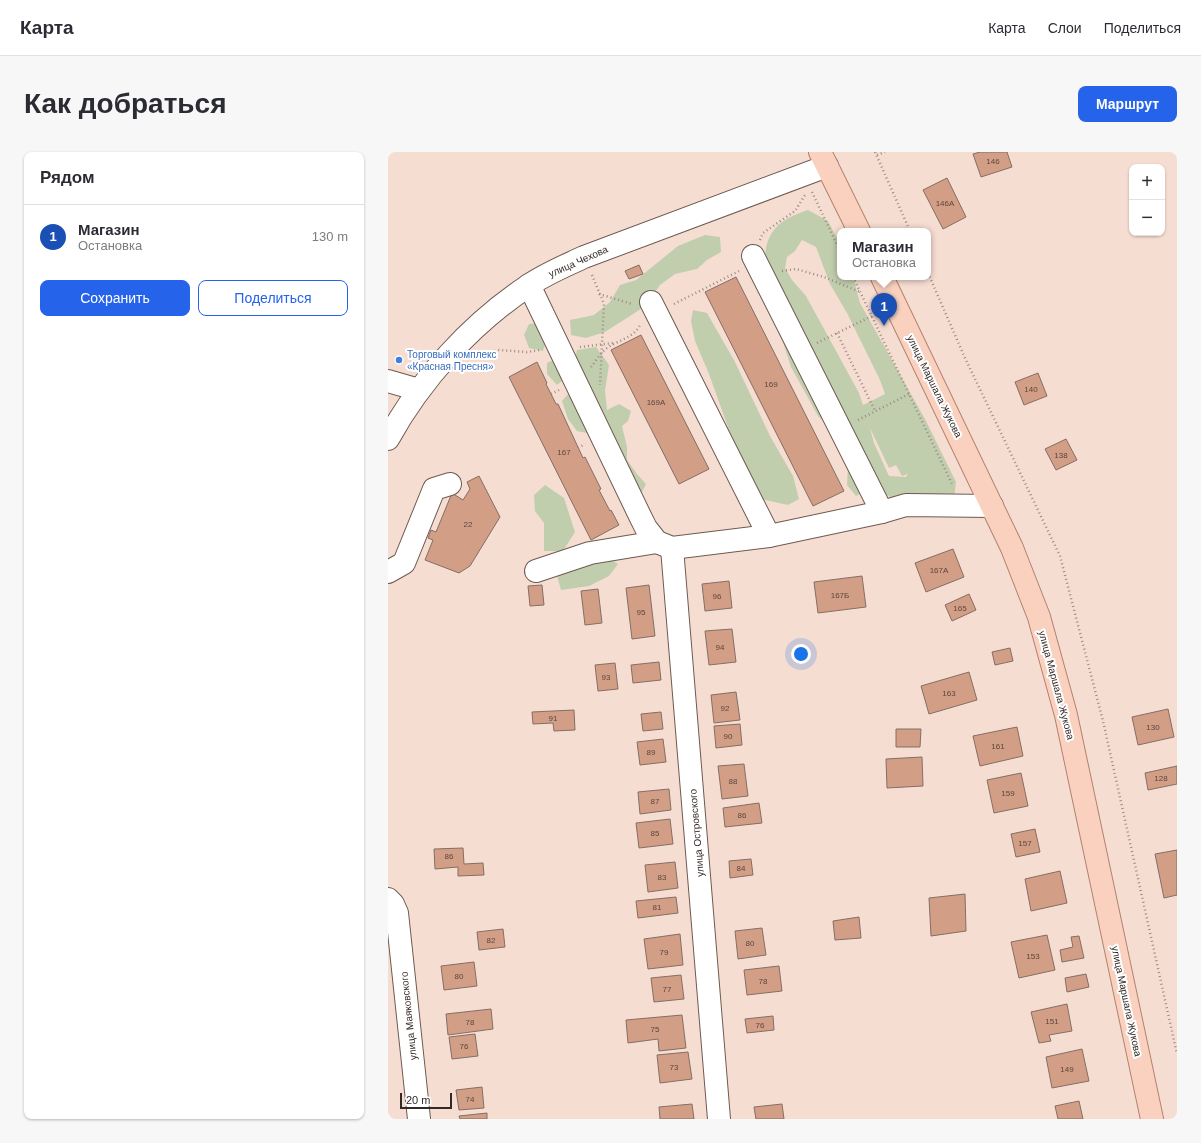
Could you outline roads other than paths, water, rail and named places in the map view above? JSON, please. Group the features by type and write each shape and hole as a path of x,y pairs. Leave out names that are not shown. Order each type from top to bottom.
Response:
{"main road":[{"path":"823,159 858,228"},
{"name":"улица Маршала Жукова","path":"883,280 1012,548 1039,617 1066,715 1152,1119"}],"street":[{"name":"улица Чехова","path":"388,439 419,390 453,350 474,330 529,285 584,257 823,159"},
{"path":"754,259 882,512"},
{"path":"529,285 643,522 665,545"},
{"path":"645,304 769,536"},
{"path":"388,381 419,390"},
{"path":"388,572 404,563 434,489 450,484"},
{"path":"536,571 590,553 769,536 882,512 906,505 992,506"},
{"name":"улица Островского","path":"665,545 719,1119"},
{"name":"улица Маяковского","path":"393,906 419,1119"}],"place":[{"name":"Магазин","path":"884,326"},
{"name":"Торговый комплекс «Красная Пресня»","path":"399,360"}]}
